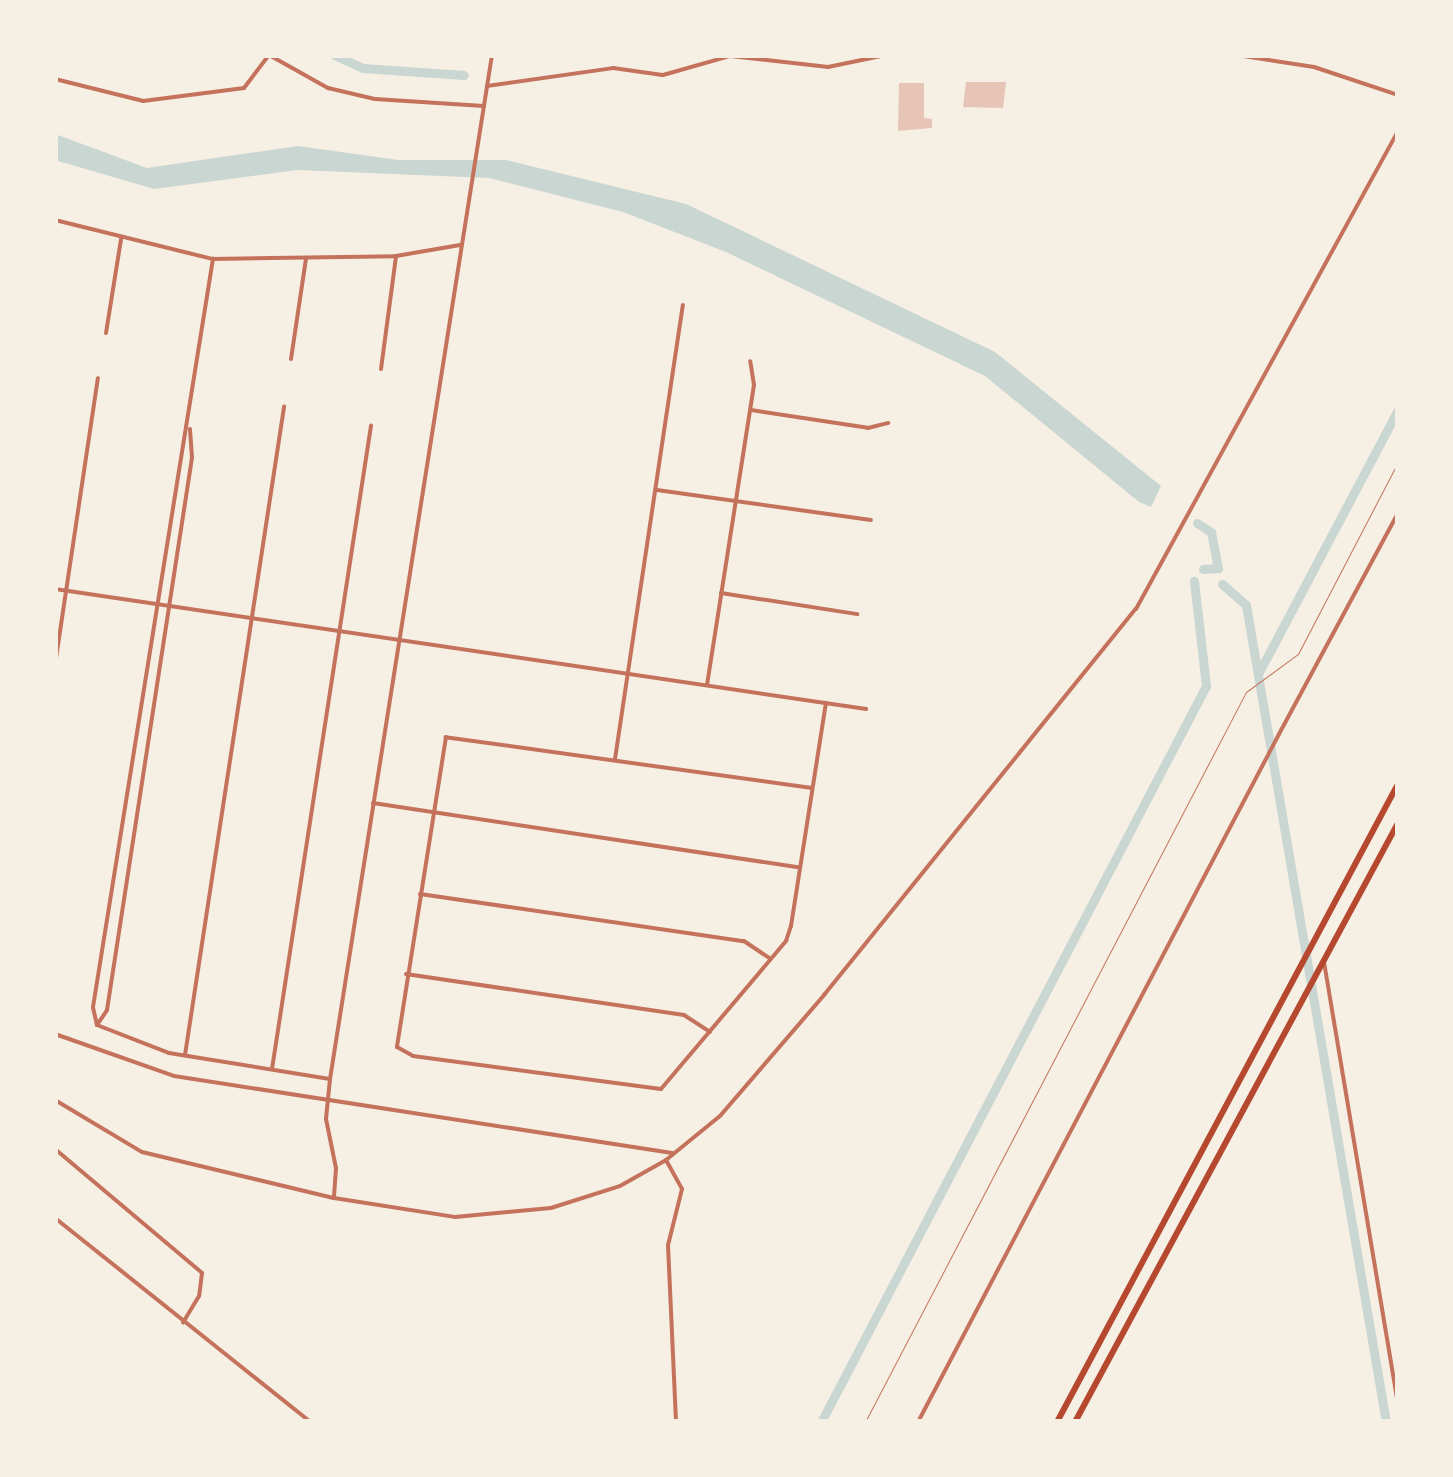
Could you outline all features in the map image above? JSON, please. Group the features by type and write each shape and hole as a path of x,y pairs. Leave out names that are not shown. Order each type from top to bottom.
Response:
{"highway":[{"path":"1058,1422 1299,963 1398,784"},
{"path":"1076,1422 1398,823"}],"street":[{"path":"55,79 143,102 250,86 269,55 344,92 484,106"},
{"path":"334,1198 327,1099 492,55"},
{"path":"487,86 613,68 663,74 730,56 828,67 886,55"},
{"path":"1237,55 1314,67 1398,95"},
{"path":"55,1100 142,1152 334,1198 455,1217 518,1215 604,1192 666,1160 720,1116 824,995 1127,622 1398,131"},
{"path":"55,220 213,259 396,256 460,245"},
{"path":"106,334 122,239"},
{"path":"381,369 396,256"},
{"path":"97,1025 94,1007 155,604 178,456 189,425 213,259"},
{"path":"292,359 306,260"},
{"path":"615,759 684,304"},
{"path":"707,685 751,410 750,361"},
{"path":"55,665 98,378"},
{"path":"185,1055 284,408"},
{"path":"751,410 868,428 888,422"},
{"path":"97,1025 107,1010 192,458 189,425"},
{"path":"272,1070 371,426"},
{"path":"657,490 871,520"},
{"path":"918,1422 1398,513"},
{"path":"55,589 866,708"},
{"path":"722,593 857,614"},
{"path":"812,788 446,736 430,812 406,974 400,1052 661,1089 771,959 791,926 826,703"},
{"path":"372,803 800,868"},
{"path":"418,894 744,941 771,959"},
{"path":"1324,962 1398,1405"},
{"path":"406,974 684,1014 710,1032"},
{"path":"97,1025 185,1055 330,1078"},
{"path":"55,1034 131,1066 674,1154"},
{"path":"55,1149 202,1272 199,1296 183,1322"},
{"path":"666,1160 682,1188 668,1246 676,1422"},
{"path":"55,1218 311,1422"}],"lane":[{"path":"865,1422 1246,692 1290,661 1398,462"}],"shaded area":[{"path":"55,134 147,168 298,146 398,160 506,160 686,204 995,352 1161,486 1151,507 1139,502 985,376 726,252 623,212 489,178 297,170 154,189 55,160"}],"building":[{"path":"966,82 1006,82 1003,108 963,107"},
{"path":"899,83 924,83 924,118 932,119 932,128 898,131"}],"waterway":[{"path":"334,55 363,68 464,75"},
{"path":"1258,674 1398,410"},
{"path":"1197,523 1211,532 1218,568 1203,569"},
{"path":"821,1422 1206,686 1194,581"},
{"path":"1222,584 1246,605 1386,1422"}]}
